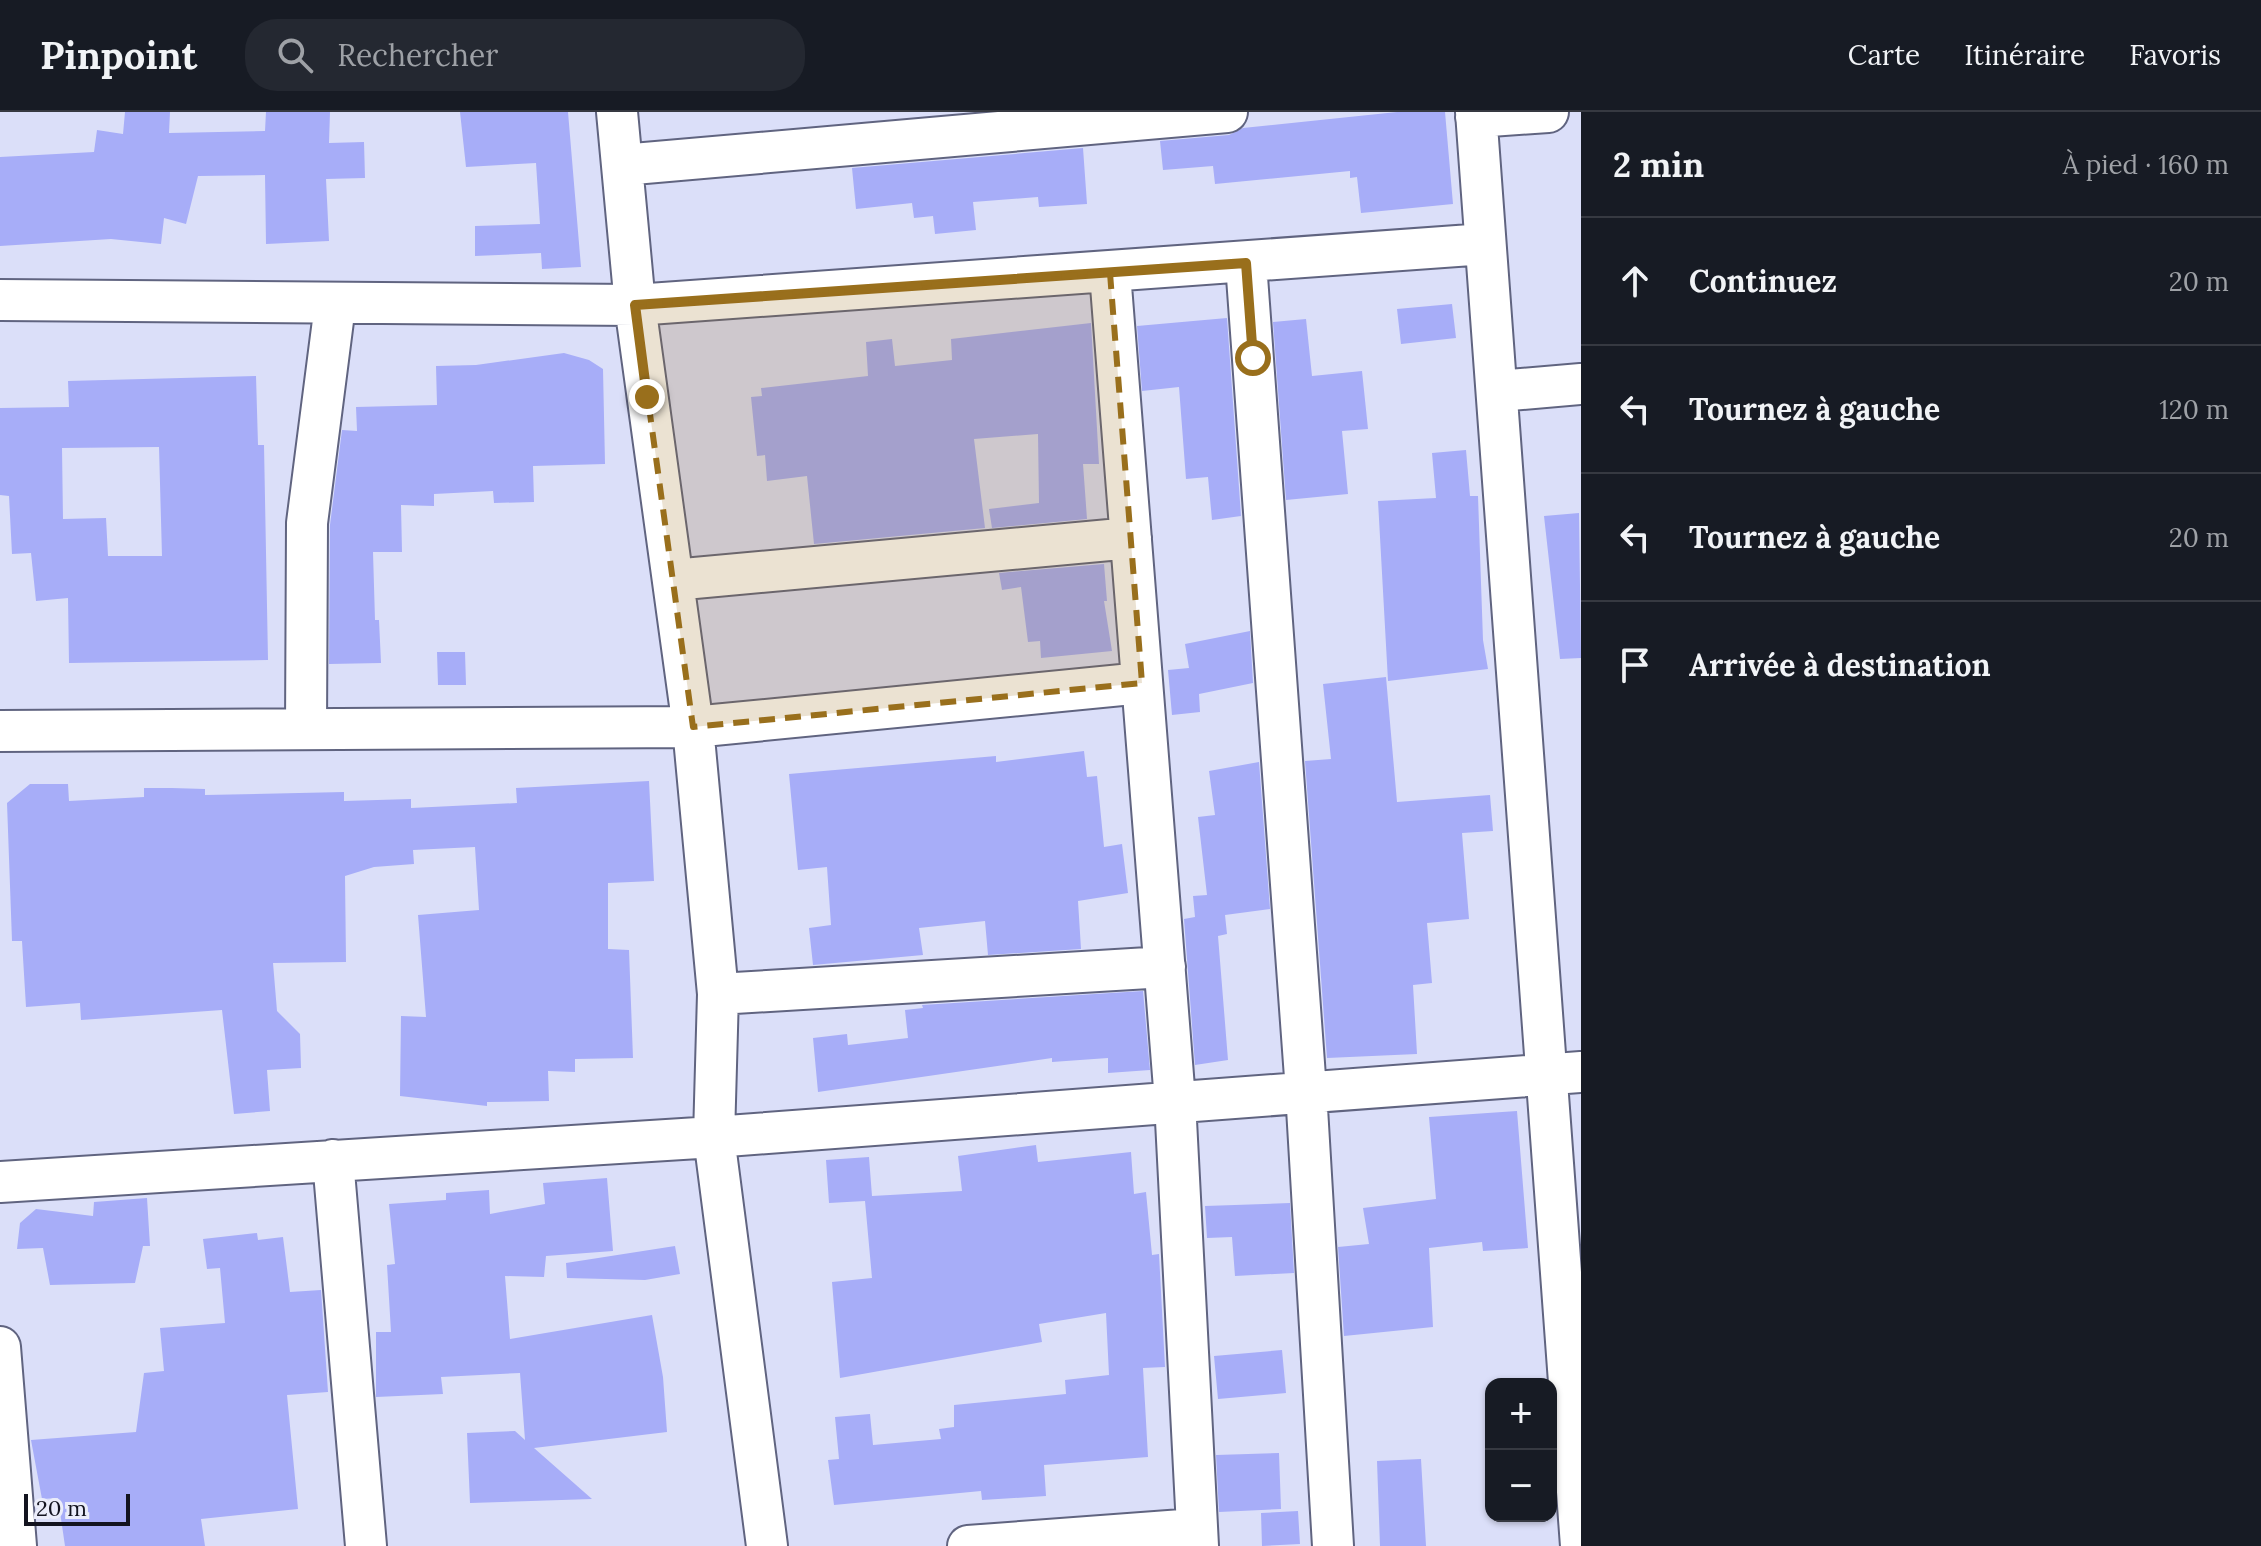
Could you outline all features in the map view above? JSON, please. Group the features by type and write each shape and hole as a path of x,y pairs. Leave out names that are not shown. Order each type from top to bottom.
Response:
{"street":[{"path":"617,112 635,305 693,727 718,994 714,1137 767,1546"},
{"path":"622,165 1227,112"},
{"path":"1548,112 1476,114 1498,391 1563,1073 1581,1546"},
{"path":"0,300 635,305 1485,244"},
{"path":"1246,263 1306,1091 1333,1546"},
{"path":"968,1546 1197,1537 1175,1101 1110,273"},
{"path":"306,729 307,523 335,305"},
{"path":"1498,391 1581,384"},
{"path":"673,580 1131,538"},
{"path":"0,731 693,727 1142,683"},
{"path":"718,994 1165,967"},
{"path":"0,1182 714,1137 1563,1073"},
{"path":"333,1160 366,1546"},
{"path":"0,1347 16,1546"}],"highlighted area":[{"path":"1110,273 1142,683 693,727 635,305"}],"building":[{"path":"125,112 170,112 169,133 265,131 266,112 330,112 329,143 364,142 365,178 326,179 329,241 266,244 265,175 198,176 186,224 164,218 161,244 111,239 0,246 0,157 94,152 97,130 123,134"},
{"path":"460,112 568,112 581,267 542,269 541,253 475,256 475,226 540,224 536,163 466,167"},
{"path":"1397,112 1445,112 1453,204 1361,213 1357,177 1350,178 1350,171 1215,184 1213,166 1163,170 1160,141 1229,135 1243,128"},
{"path":"1083,148 1087,204 1039,207 1038,197 973,202 976,230 935,234 933,216 914,218 912,203 856,209 852,168"},
{"path":"1452,304 1456,338 1401,344 1397,309"},
{"path":"1227,318 1241,516 1212,520 1208,477 1186,479 1179,387 1142,391 1137,326"},
{"path":"1306,319 1312,376 1362,371 1368,429 1342,431 1348,494 1286,500 1273,322"},
{"path":"1091,323 1099,464 1083,464 1087,519 992,528 989,509 1039,503 1038,434 974,439 985,528 814,544 807,476 767,481 765,455 757,456 751,397 762,396 761,388 868,376 866,342 892,339 895,366 952,360 951,339"},
{"path":"564,353 589,360 603,369 605,464 533,466 534,502 494,503 493,491 434,494 434,506 401,505 402,552 373,552 375,620 379,620 381,663 329,664 330,525 342,430 357,431 356,407 437,405 436,366 476,365"},
{"path":"256,376 258,445 264,445 268,660 69,663 68,598 36,601 31,553 12,554 9,496 0,495 0,408 69,407 68,381","holes":["159,447 162,556 108,556 106,518 63,519 62,448"]},
{"path":"1466,450 1470,496 1478,496 1483,640 1488,669 1388,681 1378,501 1436,498 1432,453"},
{"path":"1579,513 1581,658 1560,659 1544,516"},
{"path":"1104,564 1107,601 1104,601 1112,651 1041,658 1040,641 1028,642 1021,587 1002,590 999,573"},
{"path":"1250,631 1253,683 1199,694 1200,712 1172,715 1168,670 1189,668 1185,644"},
{"path":"437,652 465,652 466,685 438,685"},
{"path":"1386,677 1397,802 1490,795 1493,831 1462,833 1469,919 1427,923 1432,983 1413,985 1417,1054 1327,1058 1305,761 1331,759 1323,684"},
{"path":"1084,751 1087,777 1097,776 1104,847 1122,844 1128,893 1078,901 1081,949 988,955 985,921 919,928 923,955 813,965 809,928 831,925 827,867 798,870 789,774 996,756 996,762"},
{"path":"1259,762 1270,909 1225,915 1227,934 1218,936 1228,1060 1195,1065 1184,919 1195,917 1193,896 1207,895 1198,817 1215,815 1209,771"},
{"path":"649,781 654,881 608,883 608,949 629,950 633,1058 575,1059 575,1072 548,1071 549,1101 487,1102 487,1106 400,1096 401,1016 426,1017 418,915 479,910 475,847 413,850 414,864 374,867 345,876 346,962 273,963 277,1011 300,1034 301,1068 267,1070 270,1111 234,1114 222,1010 81,1020 80,1003 26,1007 22,941 12,941 7,803 30,784 68,784 69,801 144,797 144,788 172,788 205,789 205,795 344,792 344,801 411,799 411,808 517,803 516,788"},
{"path":"1143,991 1150,1070 1108,1073 1108,1058 1052,1062 1052,1058 818,1092 813,1038 847,1034 848,1045 908,1038 905,1010 923,1008 922,1005"},
{"path":"1517,1111 1528,1248 1483,1251 1482,1242 1429,1248 1433,1327 1344,1336 1338,1247 1369,1244 1363,1208 1436,1199 1429,1117"},
{"path":"1036,1145 1038,1162 1131,1152 1134,1194 1146,1192 1152,1255 1159,1254 1165,1367 1143,1368 1148,1457 1044,1465 1046,1496 982,1500 981,1491 834,1505 828,1460 839,1459 835,1417 870,1414 873,1445 941,1439 939,1429 954,1427 954,1405 1066,1394 1065,1380 1109,1375 1106,1313 1039,1324 1042,1342 840,1378 832,1282 872,1278 865,1201 829,1203 826,1160 869,1157 872,1196 962,1191 958,1156"},
{"path":"607,1178 613,1251 546,1256 544,1277 505,1276 510,1339 652,1315 663,1377 667,1432 534,1448 592,1499 470,1503 467,1433 515,1431 525,1440 520,1373 441,1377 443,1394 376,1397 376,1332 391,1332 387,1265 395,1264 389,1204 446,1200 446,1193 489,1190 490,1214 545,1204 543,1183"},
{"path":"147,1198 150,1246 143,1246 135,1283 50,1285 43,1248 17,1249 20,1223 36,1209 93,1216 94,1202"},
{"path":"1290,1203 1294,1273 1235,1276 1232,1237 1207,1238 1205,1206"},
{"path":"257,1233 258,1240 283,1237 290,1292 321,1290 328,1392 287,1395 298,1509 201,1519 205,1546 65,1546 58,1498 42,1499 31,1440 136,1432 144,1373 164,1371 160,1328 225,1323 220,1268 207,1269 203,1239"},
{"path":"675,1246 680,1274 645,1280 567,1278 566,1263"},
{"path":"1282,1350 1286,1393 1218,1399 1214,1356"},
{"path":"1279,1453 1281,1509 1219,1512 1216,1455"},
{"path":"1421,1459 1426,1546 1380,1546 1377,1461"},
{"path":"1298,1511 1300,1544 1262,1546 1261,1513"}],"route":[{"path":"647,397 635,305 1246,263 1253,358"}]}
